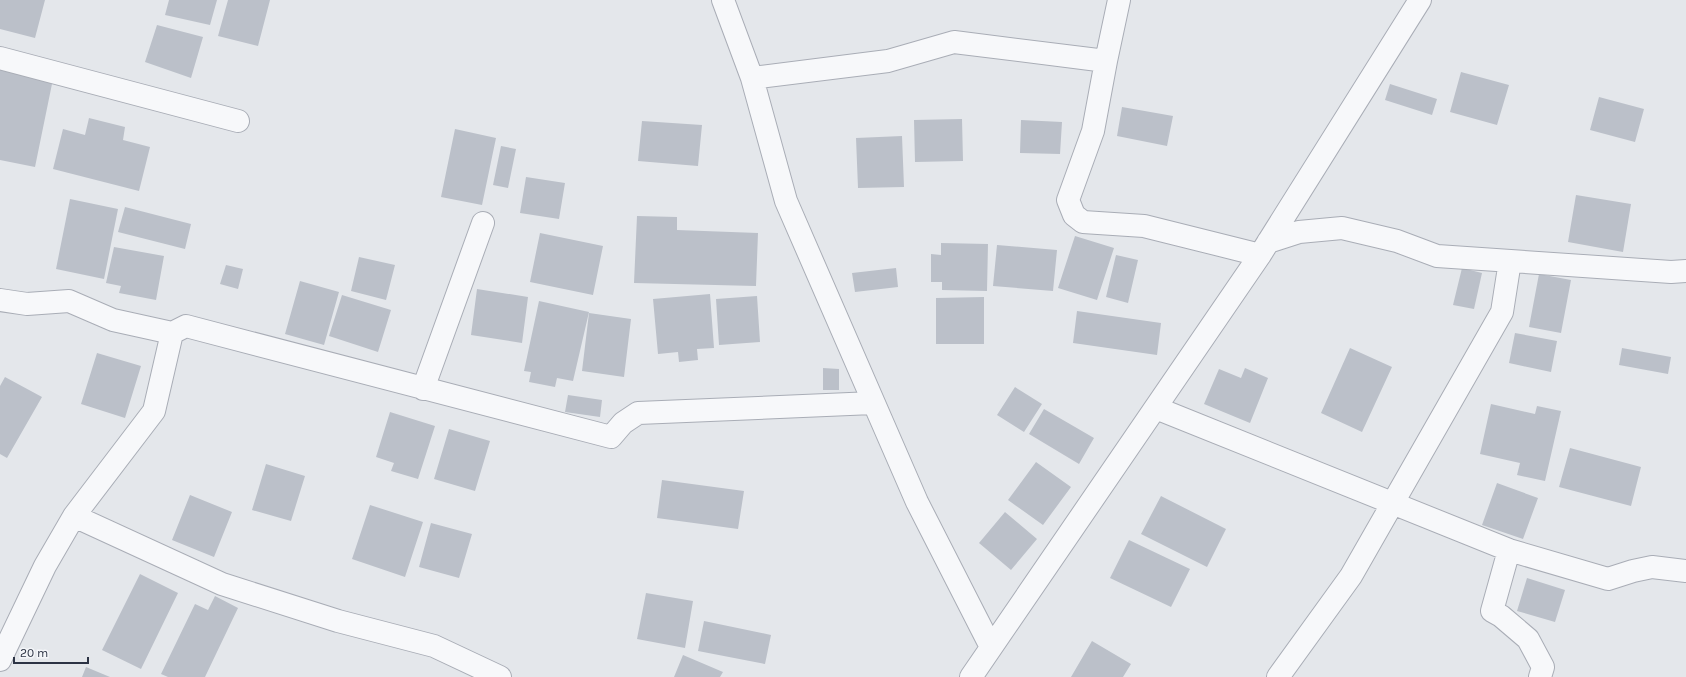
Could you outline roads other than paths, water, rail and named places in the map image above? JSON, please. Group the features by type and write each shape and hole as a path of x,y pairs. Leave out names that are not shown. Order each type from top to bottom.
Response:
{"street":[{"path":"722,0 752,78 786,201 917,502 992,647"},
{"path":"1119,0 1093,131 1068,200 1074,215 1083,222 1144,226 1264,248 1299,232 1342,228 1397,241 1437,256 1671,272 1686,271"},
{"path":"971,677 1264,248 1420,0"},
{"path":"752,78 888,61 954,42 1106,61"},
{"path":"0,58 238,121"},
{"path":"423,389 483,223"},
{"path":"1278,677 1351,576 1502,312 1510,261"},
{"path":"0,300 27,304 69,301 113,320 172,333 186,326 611,437 623,423 638,414 873,403"},
{"path":"0,660 45,566 74,516 154,411 172,333"},
{"path":"1156,408 1394,502 1509,550 1608,579 1632,571 1652,568 1686,571"},
{"path":"74,516 222,584 338,622 434,646 500,677"},
{"path":"1509,550 1492,611 1501,616 1528,639 1543,667 1540,677"}]}
